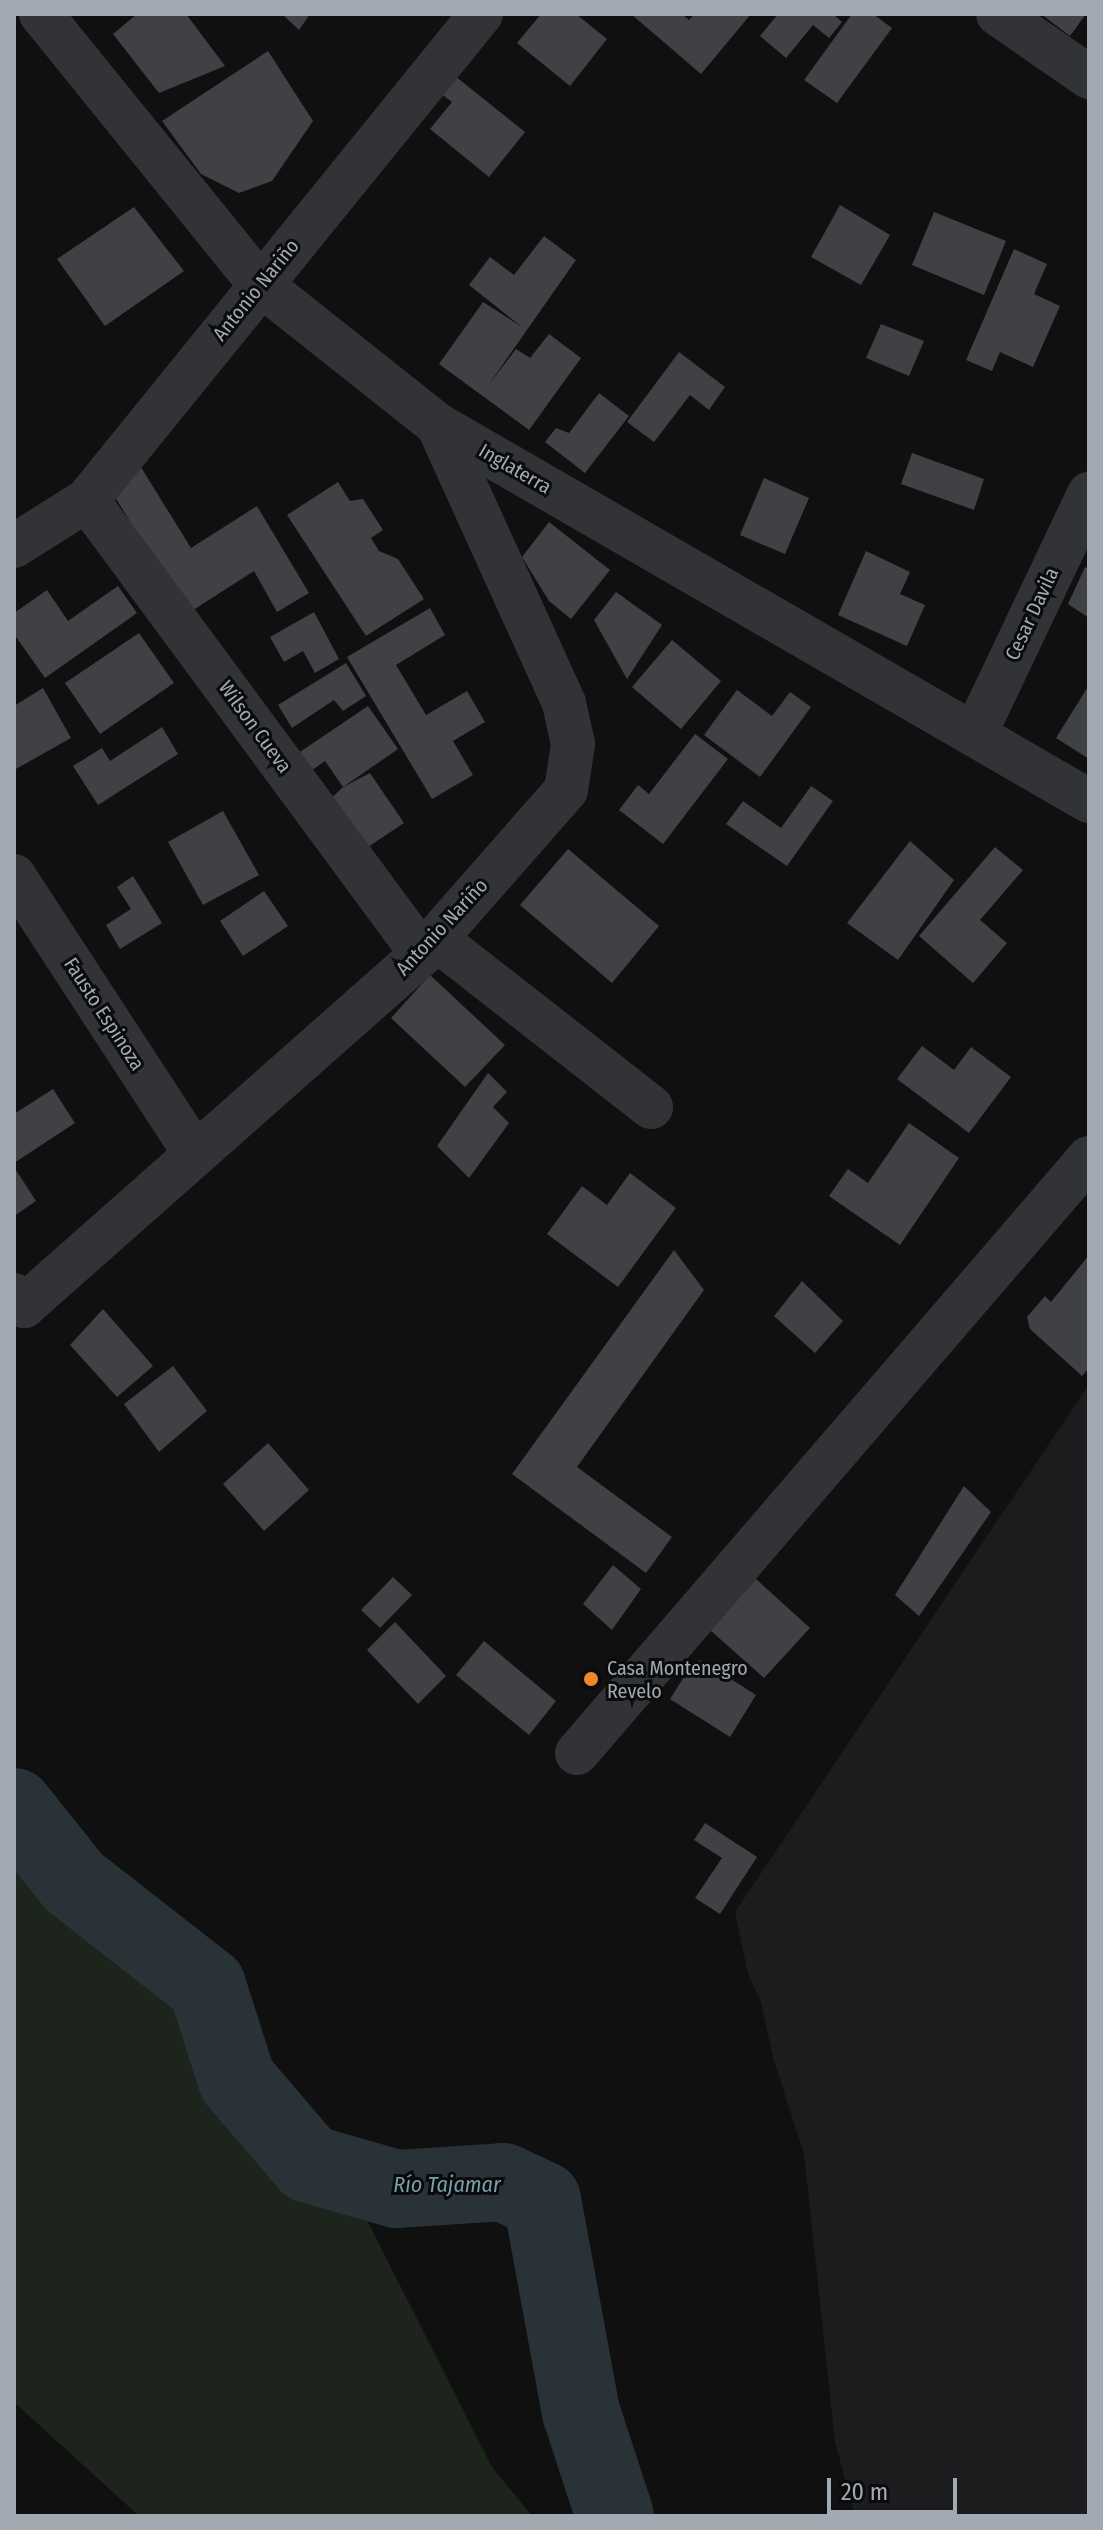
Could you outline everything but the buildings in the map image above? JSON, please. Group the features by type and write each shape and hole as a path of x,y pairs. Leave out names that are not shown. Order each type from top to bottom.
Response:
{"street":[{"name":"Inglaterra","path":"41,14 260,284 438,425 1089,801"},
{"name":"Antonio Nariño","path":"14,546 87,500 481,14"},
{"path":"998,14 1089,77"},
{"name":"Antonio Nariño","path":"14,1295 24,1306 429,946 566,790 573,744 564,703 438,425"},
{"name":"Cesar Davila","path":"975,734 1089,494"},
{"name":"Wilson Cueva","path":"87,500 429,946 651,1107"},
{"name":"Fausto Espinoza","path":"14,876 194,1152"},
{"path":"577,1753 1089,1158"}],"shaded area":[{"path":"1089,1384 1089,2516 855,2516 835,2442 804,2154 774,2061 761,2002 748,1974 735,1912"},
{"path":"14,1843 335,2157 492,2467 532,2516 139,2516 14,2402"}],"waterway":[{"name":"Río Tajamar","path":"14,1807 74,1882 207,1986 237,2080 309,2164 396,2189 503,2182 542,2200 581,2412 615,2516"}],"place":[{"name":"Casa Montenegro Revelo","path":"591,1679"}]}
